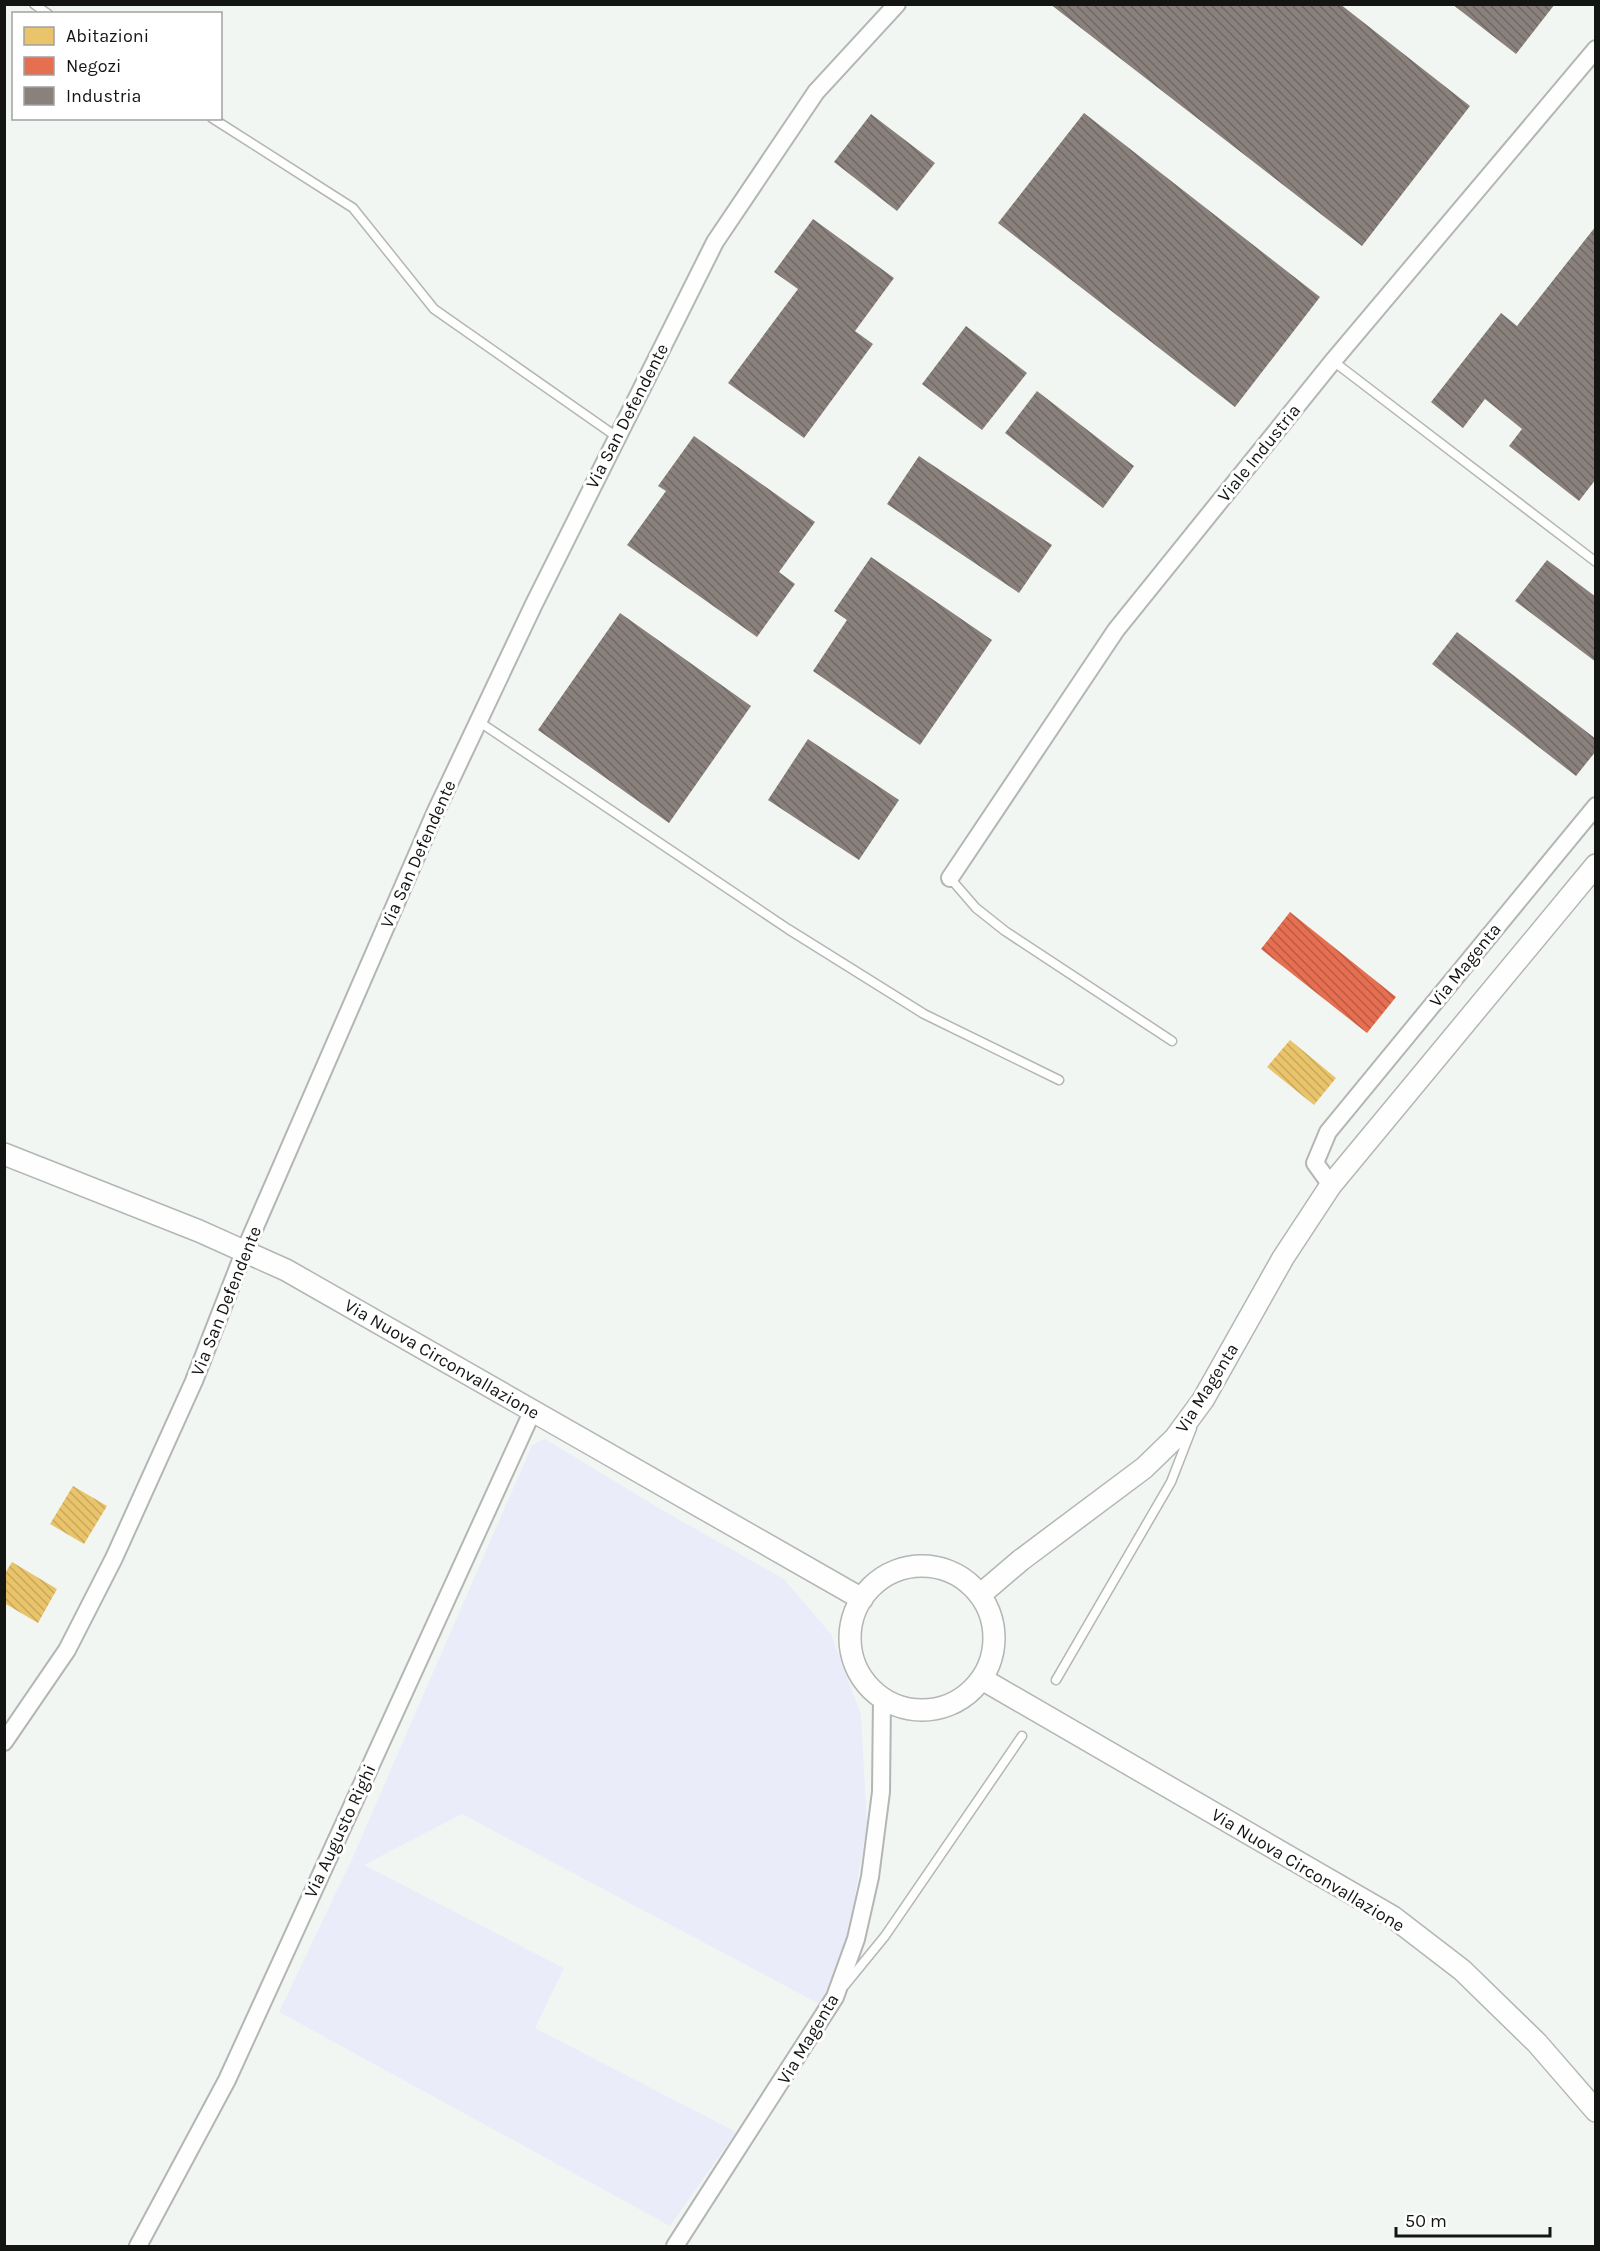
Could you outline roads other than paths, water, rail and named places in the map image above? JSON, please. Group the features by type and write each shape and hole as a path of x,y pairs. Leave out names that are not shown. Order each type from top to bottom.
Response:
{"street":[{"name":"Via San Defendente","path":"4,1742 67,1650 114,1558 194,1381 245,1250 436,812 616,437 721,233 816,92 897,4"},
{"name":"Viale Industria","path":"950,878 1116,630 1333,361 1596,49"},
{"name":"Via Magenta","path":"1331,1185 1315,1163 1328,1132 1596,806"},
{"name":"Via Magenta","path":"980,1595 1021,1560 1144,1468 1175,1438 1203,1400 1283,1258 1331,1185 1596,865"},
{"name":"Via Nuova Circonvallazione","path":"4,1154 245,1250 286,1270 862,1599"},
{"name":"Via Augusto Righi","path":"138,2247 227,2080 533,1410"},
{"path":"920,1566 943,1569 964,1579 980,1595 991,1615 994,1637 991,1659 982,1679 966,1695 947,1706 924,1711 902,1708 882,1698 866,1683 855,1663 850,1641 853,1619 862,1599 878,1582 898,1571 920,1566"},
{"name":"Via Nuova Circonvallazione","path":"982,1679 1393,1917 1462,1970 1537,2043 1596,2111"},
{"name":"Via Magenta","path":"675,2247 835,1997 856,1939 870,1877 881,1792 882,1698"}],"lane":[{"path":"215,120 353,208 434,309 616,437"},
{"path":"1333,361 1596,562"},
{"path":"478,721 788,929 914,1008 1059,1080"},
{"path":"950,878 976,908 1005,931 1172,1041"},
{"path":"1056,1680 1171,1482 1203,1400"},
{"path":"835,1997 885,1936 1022,1736"}]}
